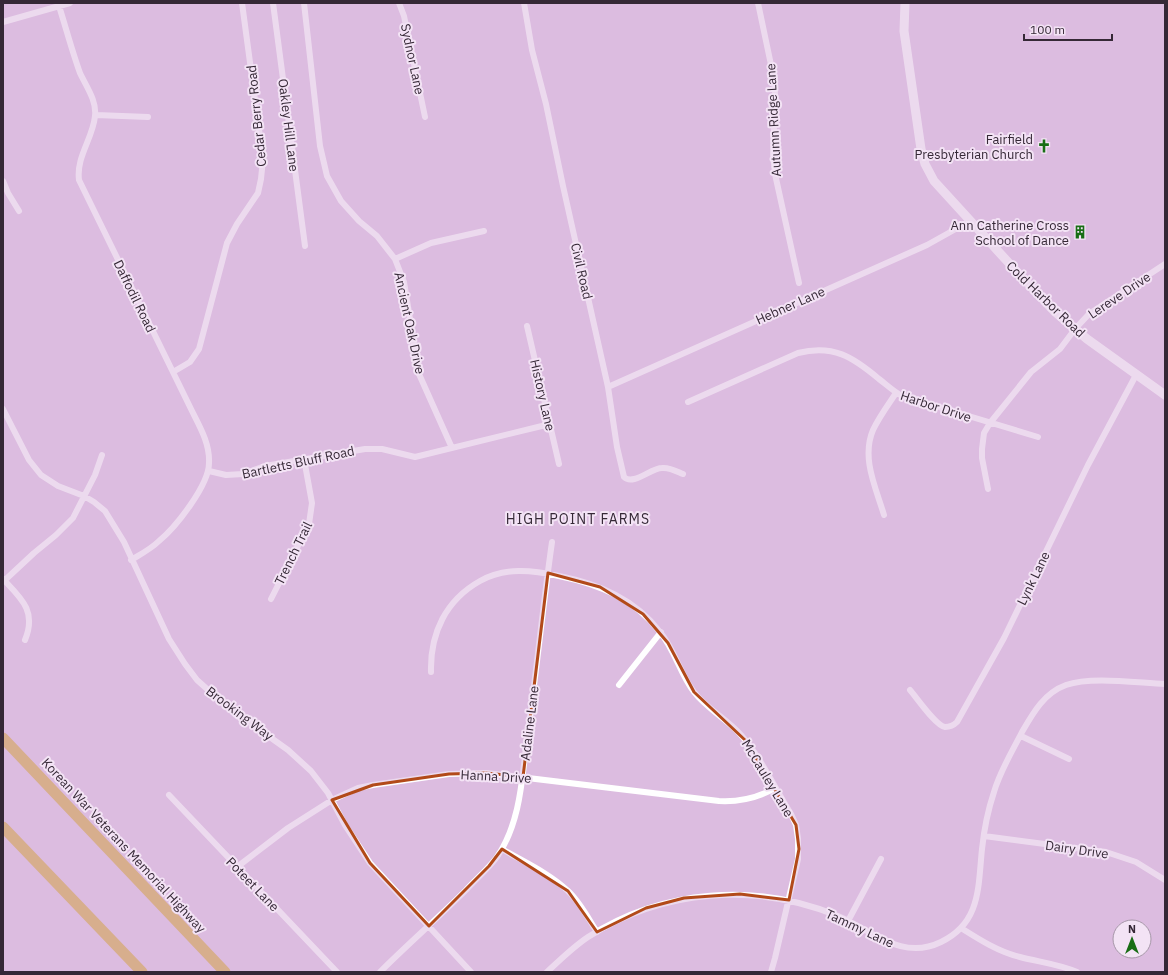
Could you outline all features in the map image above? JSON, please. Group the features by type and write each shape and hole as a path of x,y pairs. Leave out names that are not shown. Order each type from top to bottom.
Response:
{"highway":[{"name":"Korean War Veterans Memorial Highway","path":"3,738 225,972"},
{"path":"3,827 142,972"}],"main road":[{"name":"Cold Harbor Road","path":"905,3 904,31 907,57 924,160 934,181 1039,295 1075,329 1165,395"}],"street":[{"path":"3,22 70,3"},
{"name":"Cedar Berry Road","path":"172,372 190,362 199,349 227,243 237,224 258,193 261,179 263,159 242,3"},
{"name":"Oakley Hill Lane","path":"274,3 305,246"},
{"name":"Ancient Oak Drive","path":"304,3 320,146 327,176 341,201 359,221 377,236 395,259 404,282 419,374 452,448"},
{"name":"Sydnor Lane","path":"399,3 404,16 425,117"},
{"name":"Civil Road","path":"524,3 532,50 546,104 608,386 624,477 632,480 653,470 662,468 668,468 683,474"},
{"name":"Autumn Ridge Lane","path":"758,3 774,79 773,155 775,174 799,283"},
{"path":"59,6 80,72 92,99 96,115 148,117"},
{"name":"Daffodil Road","path":"96,115 78,171 79,180 207,442 209,452 209,471 202,485 181,517 160,540 131,560"},
{"path":"3,181 8,193 19,211"},
{"name":"Hebner Lane","path":"608,386 927,245 970,221"},
{"path":"395,259 431,243 484,231"},
{"name":"Lereve Drive","path":"988,489 982,458 982,449 984,433 990,423 1032,372 1060,349 1075,329 1089,314 1165,264"},
{"name":"History Lane","path":"527,326 560,464"},
{"name":"Harbor Drive","path":"688,402 798,353 816,350 837,352 853,359 896,393 910,400 1038,437"},
{"name":"Lynk Lane","path":"910,690 938,724 945,727 950,727 957,722 1004,638 1085,472 1136,375"},
{"path":"884,515 869,468 868,449 872,431 896,393"},
{"name":"Brooking Way","path":"3,409 35,469 49,481 84,496 105,511 118,532 169,639 184,664 197,680 225,705 276,740 300,760 319,780 370,863 471,972"},
{"name":"Bartletts Bluff Road","path":"209,471 226,475 243,474 265,466 364,448 382,449 415,457 550,424"},
{"path":"25,640 29,628 27,609 23,600 4,580 65,527 78,510 95,475 102,456"},
{"name":"Trench Trail","path":"271,599 309,524 312,503 304,459"},
{"name":"Adaline Lane","path":"380,972 443,914 489,866 502,849 516,814 522,790 552,542"},
{"name":"McCauley Lane","path":"431,672 433,645 436,632 446,611 461,594 481,580 508,571 533,571 548,573 589,583 612,592 639,610 661,632 675,655 682,673 694,692 702,701 731,724 750,747 791,814 796,825 798,859 771,972"},
{"path":"619,685 661,632"},
{"name":"Tammy Lane","path":"547,972 573,948 597,932 621,919 646,908 684,898 704,896 740,894 789,900 848,920 900,947 926,947 936,944 962,928 975,905 984,836 994,792 999,777 1031,716 1042,701 1064,685 1082,681 1165,684"},
{"path":"1021,736 1069,759"},
{"name":"Hanna Drive","path":"237,867 288,828 332,800 352,791 373,785 449,774 486,773 719,801 753,798 775,788"},
{"name":"Poteet Lane","path":"169,795 337,972"},
{"name":"Dairy Drive","path":"984,836 1106,852 1136,862 1165,880"},
{"path":"502,849 550,877 568,891 580,905 597,932"},
{"path":"848,920 881,859"},
{"path":"962,928 1007,953 1054,964 1077,972"}],"highlighted area":[{"path":"548,573 600,587 643,614 668,643 694,692 746,741 796,825 799,849 789,900 740,894 684,898 646,908 597,932 568,891 502,849 489,866 429,926 370,863 332,800 373,785 449,774 486,773 523,777"}],"place":[{"name":"Fairfield Presbyterian Church","path":"1044,146"},
{"name":"Ann Catherine Cross School of Dance","path":"1080,232"}],"district":[{"name":"HIGH POINT FARMS","path":"578,519"}]}
